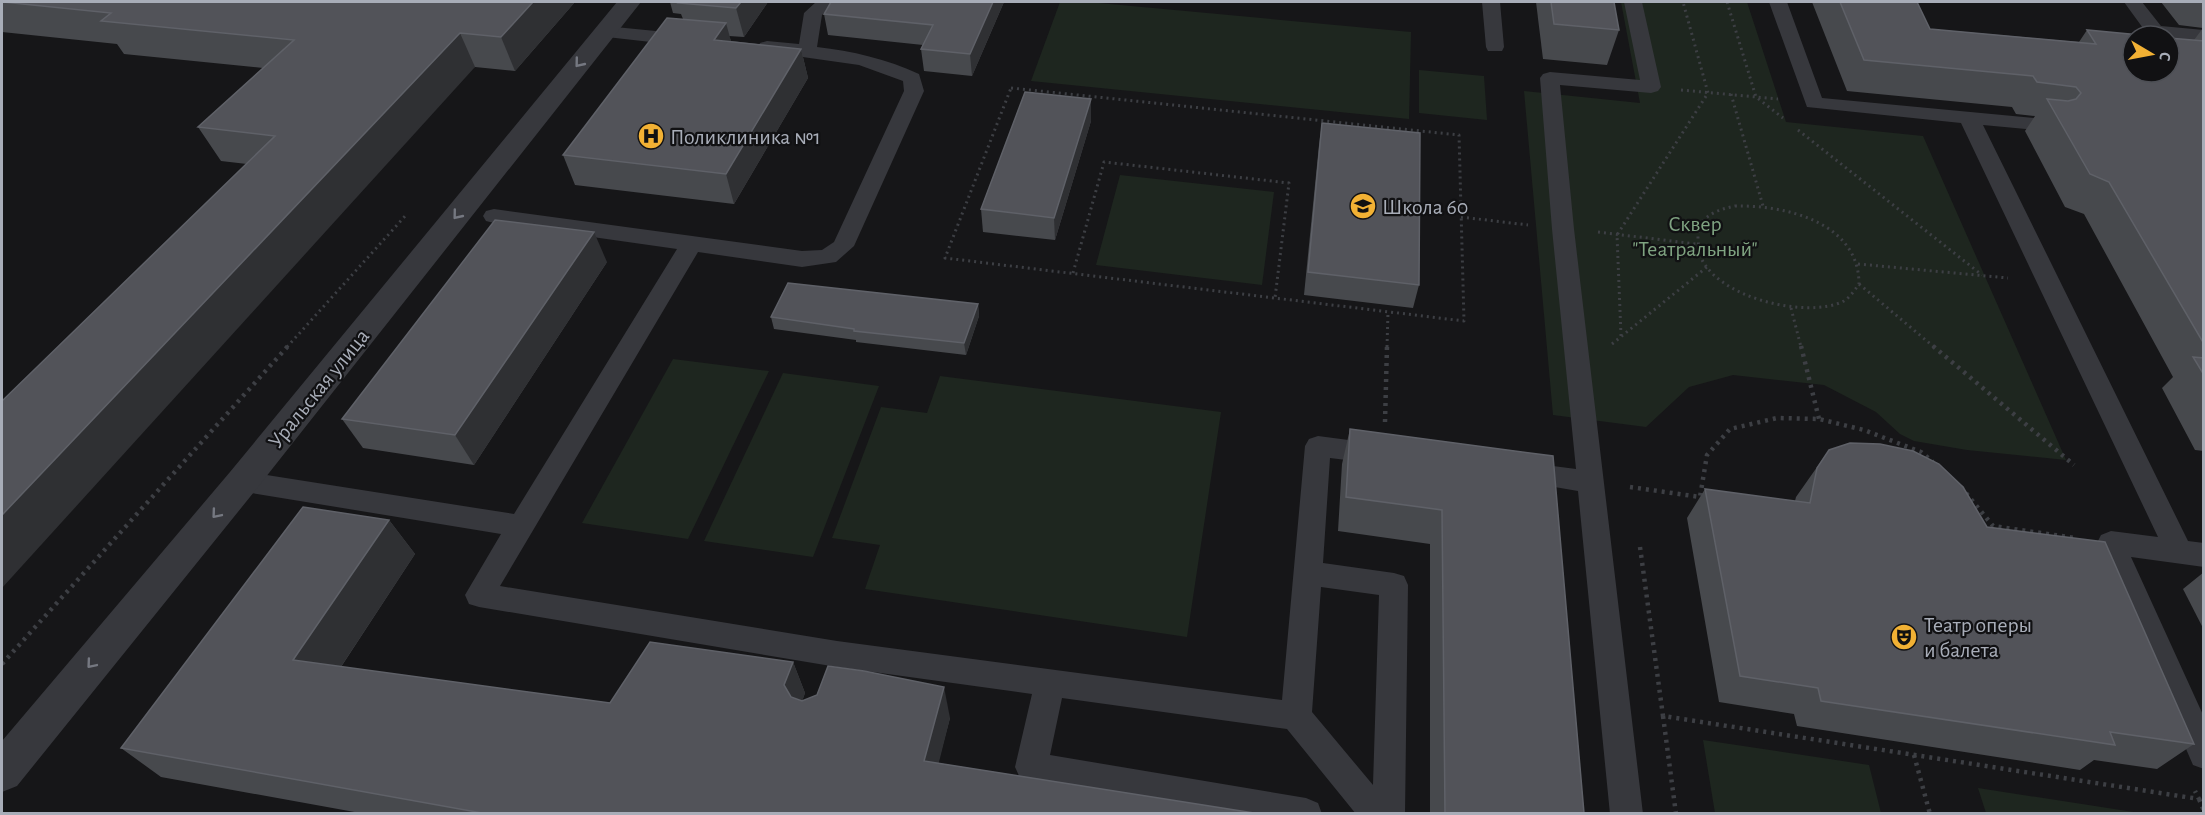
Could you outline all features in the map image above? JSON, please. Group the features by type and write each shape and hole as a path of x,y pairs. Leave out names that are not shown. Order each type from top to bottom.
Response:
{"street":[{"name":"Уральская улица","path":"2,772 242,482 629,2"}],"lane":[{"path":"807,51 813,13 826,2"},
{"path":"1491,2 1495,47"},
{"path":"1627,813 1578,371 1550,78 1651,87 1633,2"},
{"path":"1778,2 1814,103 2046,125"},
{"path":"2133,2 2155,32 2204,36"},
{"path":"605,32 703,42"},
{"path":"494,216 802,259 828,257 843,246 914,91 912,78 894,68 807,51 749,46"},
{"path":"1969,118 2047,282 2191,553"},
{"path":"691,245 479,595 837,654 1296,716 1377,813"},
{"path":"1296,716 1318,446 1401,457"},
{"path":"1495,469 1591,482"},
{"path":"242,482 520,526"},
{"path":"2110,543 2191,553"},
{"path":"2110,543 2204,754"},
{"path":"1308,573 1394,585 1389,813"},
{"path":"826,685 837,654"},
{"path":"1050,683 1031,767 1306,813"}],"path":[{"path":"1621,336 1617,235 1708,93 1683,2"},
{"path":"1726,2 1756,97 1784,119"},
{"path":"1651,87 1814,103"},
{"path":"1011,88 1459,135 1464,321 1073,273 945,258 1011,88"},
{"path":"1731,94 1762,206"},
{"path":"1794,127 1982,275"},
{"path":"1073,273 1104,162 1289,183 1275,298"},
{"path":"1735,206 1762,206 1797,213 1826,228 1845,243 1858,264 1859,284 1845,301 1825,308 1791,308 1756,300 1728,285 1707,267 1696,244 1699,225 1712,213 1735,206"},
{"path":"2,664 407,213"},
{"path":"1858,264 2047,282"},
{"path":"1578,371 1707,267"},
{"path":"1859,284 2074,465"},
{"path":"1791,308 1819,419"},
{"path":"1385,423 1388,312"},
{"path":"1591,482 1700,497 1707,455 1730,429 1777,418 1819,419 1864,430 1921,452 1939,467"},
{"path":"1957,483 1993,526 2110,543"},
{"path":"1631,487 1633,499"},
{"path":"1639,544 1676,813"},
{"path":"1663,716 2199,799"},
{"path":"1914,755 1930,813"},
{"path":"2194,788 2204,811"}],"green space":[{"path":"1060,2 1088,2 1411,32 1409,119 1031,81"},
{"name":"Сквер \"Театральный\"","path":"1621,2 1747,2 1786,122 1923,136 2066,460 1967,450 1914,441 1900,434 1876,412 1824,385 1733,375 1689,387 1646,427 1553,415 1524,91 1640,103"},
{"path":"1419,70 1484,76 1487,120 1419,113"},
{"path":"1120,175 1274,192 1262,285 1096,265"},
{"path":"673,359 769,371 688,539 582,523"},
{"path":"783,373 879,386 813,557 704,541"},
{"path":"940,376 1221,412 1187,637 865,589 880,545 832,538 881,407 927,413"},
{"path":"1703,740 1869,765 1881,813 1715,813"},
{"path":"1978,788 2140,813 1986,813"}],"building":[{"path":"3,2 533,2 501,37 460,33 2,515 2,401 275,136 198,127 294,40 101,21 111,13"},
{"path":"679,2 741,2 736,8"},
{"path":"831,2 993,2 970,54 921,49 933,25 824,14"},
{"path":"1551,2 1614,2 1619,30 1554,24"},
{"path":"1840,2 1917,2 1930,29 2096,44 2087,30 2121,33 2121,84 2181,84 2181,39 2204,41 2204,344 2109,182 2090,174 2047,99 2068,101 2076,99 2081,93 2076,87 2037,82 2033,76 1864,60"},
{"path":"667,18 726,23 714,40 801,49 726,174 563,155"},
{"path":"1025,92 1091,99 1054,218 981,209"},
{"path":"1322,123 1420,133 1419,285 1308,272"},
{"path":"495,220 594,232 455,435 342,419"},
{"path":"788,283 978,304 964,343 854,331 854,329 771,317"},
{"path":"2193,357 2204,358 2204,375"},
{"path":"1350,429 1553,456 1584,813 1445,813 1442,510 1346,497"},
{"name":"Театр оперы и балета","path":"1850,443 1880,444 1913,451 1939,464 1963,487 1987,527 2105,542 2194,744 2110,732 2115,745 1821,701 1818,688 1740,676 1705,489 1810,503 1817,468 1829,450"},
{"path":"303,507 389,520 293,660 610,703 650,642 793,662 784,685 791,697 802,701 817,695 828,666 864,671 944,687 924,761 1254,813 482,813 121,748"}],"place":[{"name":"Поликлиника №1","path":"651,136"},
{"name":"Школа 60","path":"1363,206"},
{"name":"Театр оперы и балета","path":"1904,637"}]}
